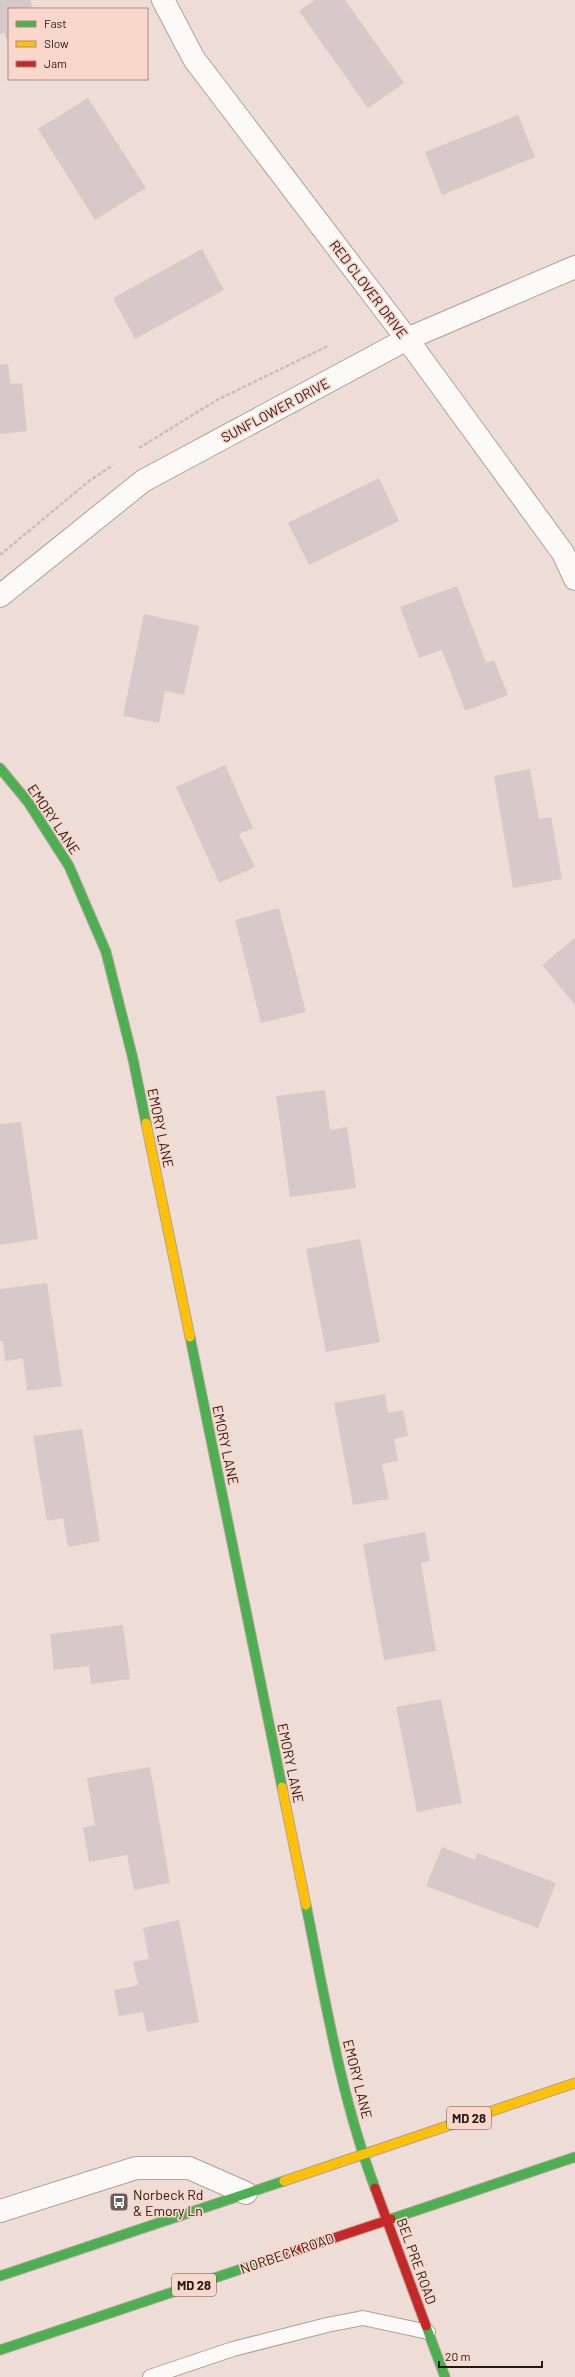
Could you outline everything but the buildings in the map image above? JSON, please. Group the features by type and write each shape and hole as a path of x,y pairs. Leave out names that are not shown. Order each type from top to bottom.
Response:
{"main road":[{"name":"EMORY LANE","path":"0,768 28,802 69,866 106,952 133,1059 333,2038 362,2154"},
{"name":"MD 28","path":"0,2276 575,2083"},
{"name":"BEL PRE ROAD","path":"362,2154 445,2377"},
{"name":"NORBECK ROAD","path":"0,2350 387,2219 572,2160"}],"street":[{"name":"RED CLOVER DRIVE","path":"163,0 194,59 407,339 563,553 575,579"},
{"name":"SUNFLOWER DRIVE","path":"0,596 143,481 407,339 575,267"},
{"path":"0,2211 136,2168 189,2168 246,2193"}],"lane":[{"path":"150,2377 233,2349 327,2325 363,2318 428,2332"}],"traffic: fast":[{"path":"0,768 28,802 69,866 106,952 133,1059 146,1123"},
{"path":"190,1337 282,1787"},
{"path":"306,1905 327,2012 343,2083 363,2154 375,2188"},
{"path":"391,2219 575,2157"},
{"path":"0,2276 284,2181"},
{"path":"0,2350 286,2254"},
{"path":"426,2326 445,2377"}],"traffic: slow":[{"path":"146,1123 190,1337"},
{"path":"282,1787 306,1905"},
{"path":"284,2181 575,2083"}],"traffic: jam":[{"path":"375,2188 426,2326"},
{"path":"286,2254 391,2219"}],"place":[{"name":"Norbeck Rd & Emory Ln","path":"119,2202"}]}
